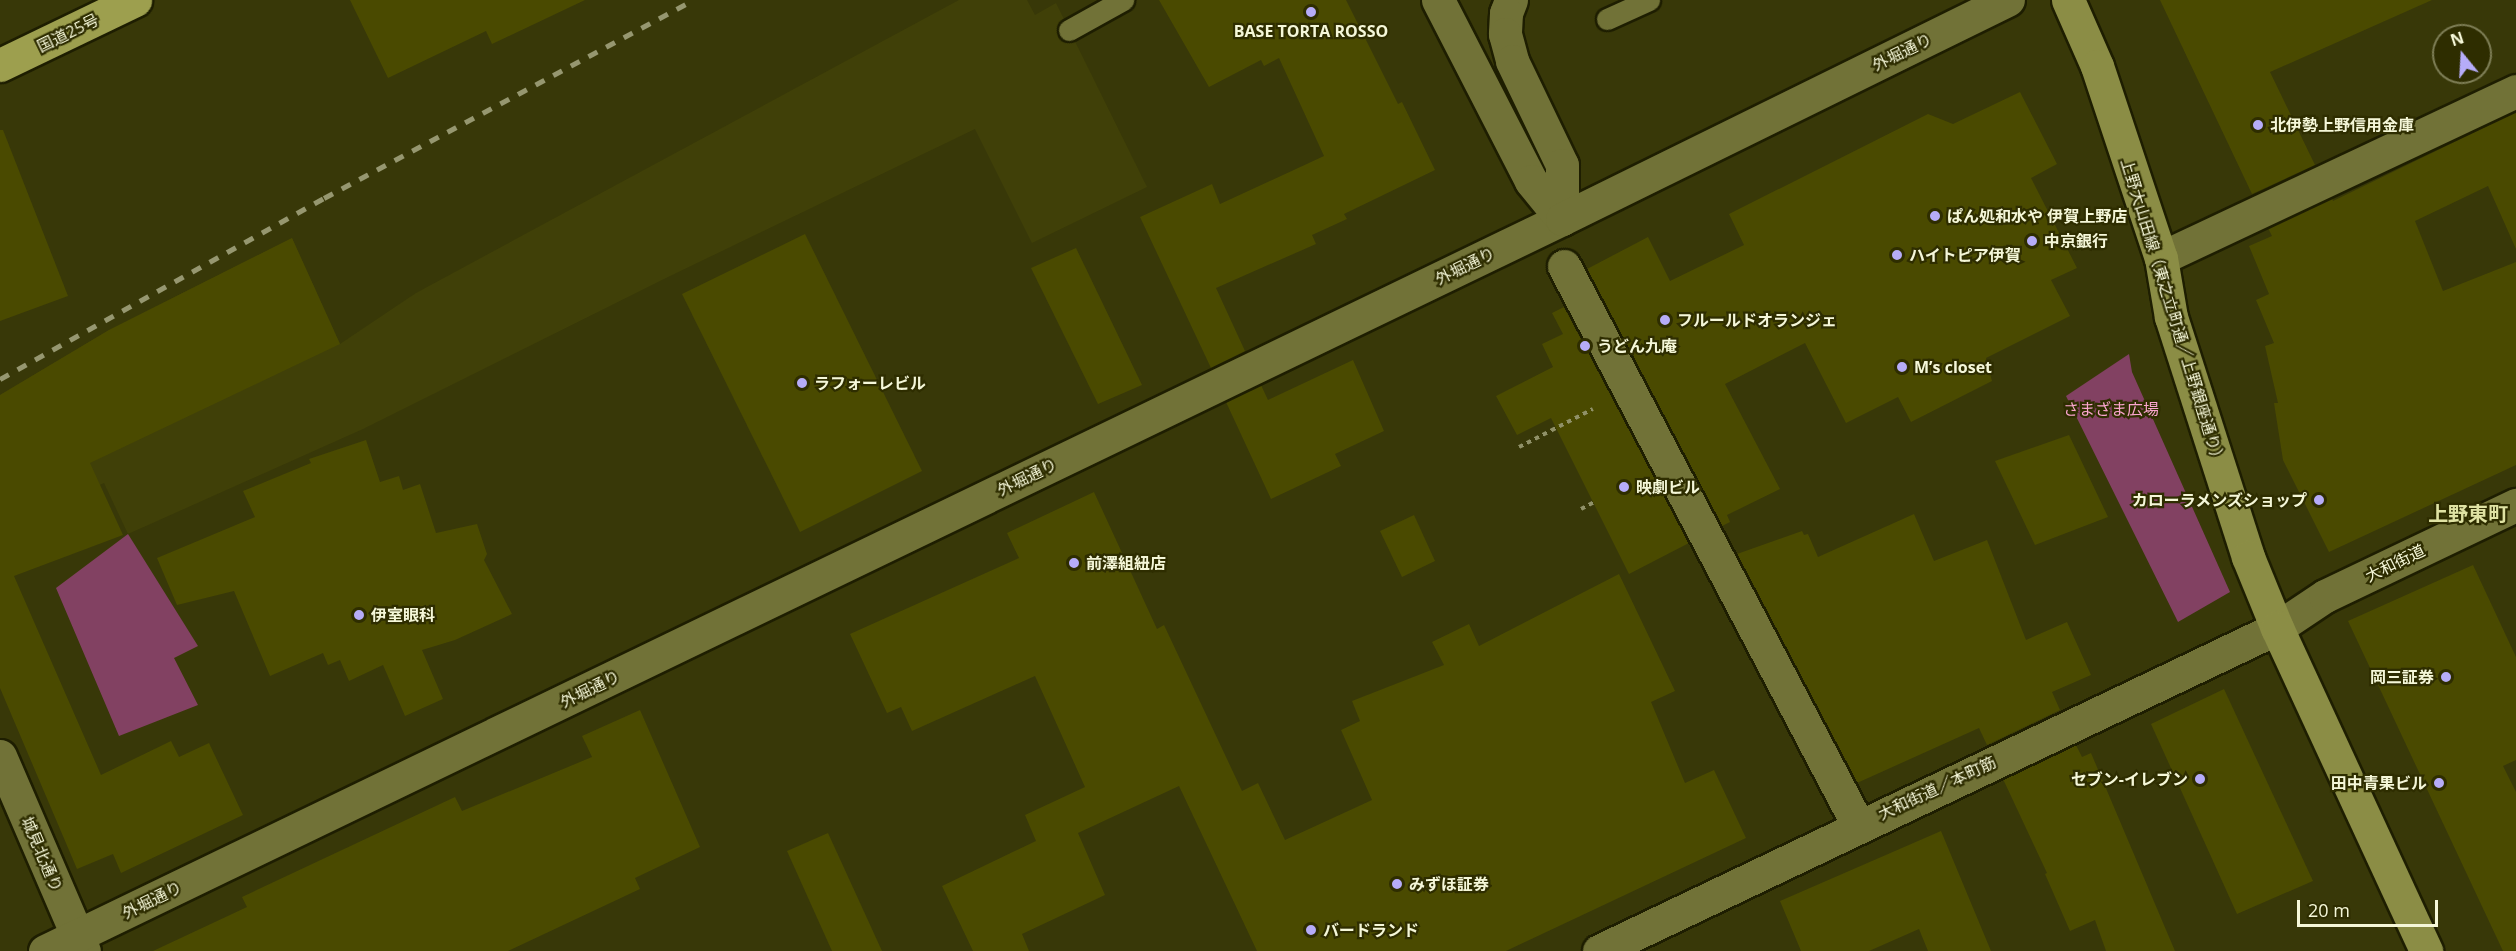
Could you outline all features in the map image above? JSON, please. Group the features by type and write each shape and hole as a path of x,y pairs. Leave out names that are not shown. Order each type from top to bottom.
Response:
{"highway":[{"name":"国道25号","path":"0,65 135,0"}],"main road":[{"name":"上野大山田線（東之立町通／上野銀座通り）","path":"2068,0 2097,66 2161,258 2171,317 2248,557 2277,628 2426,951"}],"street":[{"path":"1438,0 1532,181 1562,219"},
{"path":"1511,0 1506,13 1505,34 1512,62 1562,165 1562,219"},
{"name":"外堀通り","path":"45,951 80,944 2008,0"},
{"path":"2161,258 2516,91"},
{"path":"1564,266 1858,825"},
{"name":"大和街道","path":"2277,628 2325,596 2516,505"},
{"name":"大和街道／本町筋","path":"1599,951 1858,825 2277,628"},
{"name":"城見北通り","path":"0,756 80,944"}],"lane":[{"path":"1069,30 1123,0"},
{"path":"1607,19 1649,0"}],"path":[{"path":"1519,447 1629,390"},
{"path":"1581,509 1594,502"}],"shaded area":[{"path":"959,0 1027,0 1035,15 1056,3 1147,187 1032,243 975,129 666,278 363,429 128,534 104,483 8,525 0,395 109,330 292,238 340,344 416,293"}],"green space":[{"name":"さまざま広場","path":"2129,354 2132,372 2230,592 2178,622 2066,396"},
{"path":"128,534 198,646 174,658 198,705 119,736 56,588"}],"building":[{"path":"350,0 585,0 492,44 486,31 388,78"},
{"path":"1159,0 1346,0 1398,104 1402,102 1435,170 1344,214 1347,219 1312,235 1316,244 1216,288 1245,351 1211,368 1140,217 1212,184 1220,204 1324,156 1279,58 1264,66 1261,60 1209,87"},
{"name":"北伊勢上野信用金庫","path":"2160,0 2432,0 2270,72 2315,165 2252,194"},
{"name":"ハイトピア伊賀","path":"2020,92 2057,164 2031,178 2077,268 2051,280 2070,316 1986,358 1992,381 1911,422 1898,397 1846,423 1805,343 1725,384 1780,489 1727,515 1730,522 1722,526 1587,269 1648,237 1670,281 1744,245 1729,214 1928,114 1953,124"},
{"path":"2516,112 2516,249 2488,186 2415,221 2443,291 2516,262 2516,465 2329,552 2283,460 2274,403 2278,403 2265,346 2274,343 2256,300 2269,294 2249,246 2272,236 2268,228 2332,198 2333,201"},
{"path":"0,130 3,130 68,296 0,321"},
{"name":"ラフォーレビル","path":"805,234 922,471 800,532 682,294"},
{"path":"292,238 340,344 90,463 123,535 14,576 101,775 171,741 179,757 209,743 243,815 121,873 113,854 77,869 0,688 0,395 109,330"},
{"path":"1076,248 1142,385 1098,404 1031,268"},
{"path":"1564,307 1689,543 1629,574 1551,418 1517,435 1496,396 1553,367 1542,344 1563,334 1552,313"},
{"path":"1353,360 1384,431 1335,454 1341,466 1271,499 1226,402 1261,385 1268,400"},
{"path":"2069,435 2108,517 2035,545 1995,461"},
{"path":"366,440 380,482 399,476 403,490 420,484 436,533 477,524 487,554 484,560 512,614 455,640 422,650 443,699 405,716 383,665 349,681 340,660 328,665 323,653 270,676 234,591 177,605 157,558 255,517 243,491 311,463 309,459"},
{"path":"1094,492 1157,629 1164,625 1242,791 1258,783 1285,840 1372,800 1341,730 1360,721 1352,701 1444,665 1432,642 1469,624 1479,646 1619,574 1675,691 1651,702 1685,783 1714,770 1746,838 1506,951 1257,951 1179,786 1078,833 1105,895 1022,934 1029,951 973,951 942,886 1036,841 1025,815 1085,787 1035,676 912,731 901,707 887,713 850,634 1019,558 1007,533"},
{"path":"1914,514 1934,561 1987,540 2026,640 2067,622 2091,675 2052,692 2060,710 1987,745 1979,728 1857,783 1737,554 1802,531 1804,535 1808,534 1818,557"},
{"path":"1414,515 1435,561 1402,577 1380,531"},
{"name":"岡三証券","path":"2473,565 2516,657 2516,760 2503,766 2516,792 2516,951 2503,951 2348,621"},
{"name":"セブン-イレブン","path":"2224,689 2313,881 2237,914 2151,724"},
{"path":"640,710 700,847 635,878 640,889 508,951 153,951 247,907 242,897 455,797 462,811 592,757 582,736"},
{"path":"2076,745 2082,757 2091,753 2175,951 2106,951 2095,920 2070,931 2045,874 2047,873 2003,779"},
{"path":"1941,831 1991,951 1928,951 1919,929 1869,951 1801,951 1780,901"},
{"path":"828,833 882,951 832,951 787,851"}],"railway":[{"path":"0,379 324,198 694,0"}],"place":[{"name":"BASE TORTA ROSSO","path":"1311,12"},
{"name":"北伊勢上野信用金庫","path":"2258,125"},
{"name":"ぱん処和水や 伊賀上野店","path":"1935,216"},
{"name":"中京銀行","path":"2032,241"},
{"name":"ハイトピア伊賀","path":"1897,255"},
{"name":"フルールドオランジェ","path":"1665,320"},
{"name":"うどん九庵","path":"1585,346"},
{"name":"M’s closet","path":"1902,367"},
{"name":"ラフォーレビル","path":"802,383"},
{"name":"映劇ビル","path":"1624,487"},
{"name":"カローラメンズショップ","path":"2319,500"},
{"name":"前澤組紐店","path":"1074,563"},
{"name":"伊室眼科","path":"359,615"},
{"name":"岡三証券","path":"2446,677"},
{"name":"セブン-イレブン","path":"2200,779"},
{"name":"田中青果ビル","path":"2439,783"},
{"name":"みずほ証券","path":"1397,884"},
{"name":"バードランド","path":"1311,930"}],"district":[{"name":"上野東町","path":"2468,513"}]}
